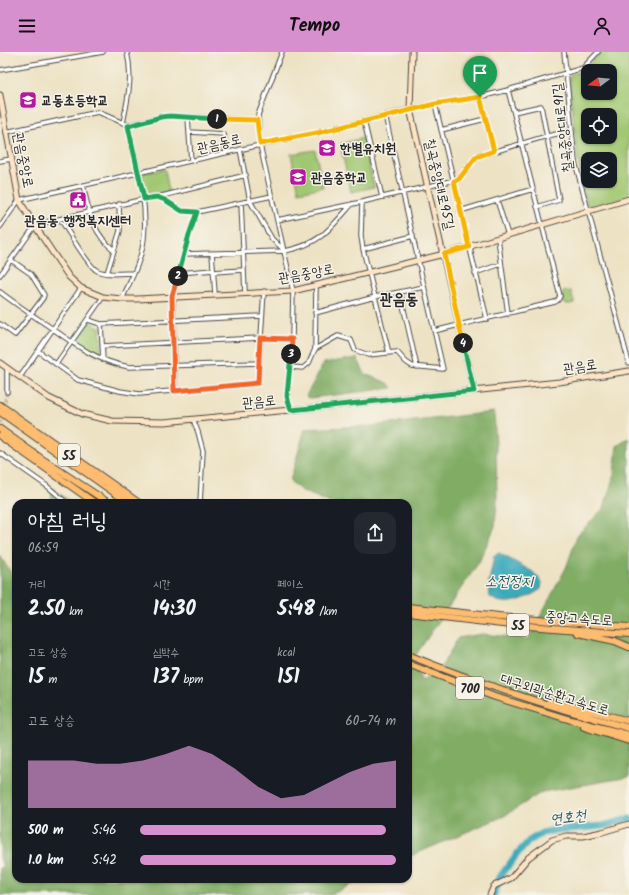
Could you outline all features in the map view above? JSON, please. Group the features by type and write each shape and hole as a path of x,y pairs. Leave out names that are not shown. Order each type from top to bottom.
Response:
{"highway":[{"name":"55","path":"0,405 133,499"},
{"name":"55","path":"0,412 123,499"},
{"path":"0,429 39,457 103,499"},
{"path":"0,436 89,499"},
{"name":"중앙고속도로","path":"412,607 499,617 629,627"},
{"name":"중앙고속도로","path":"412,614 450,619 629,634"},
{"path":"554,628 615,641 629,647"},
{"name":"대구외곽순환고속도로","path":"412,657 486,685 629,728"},
{"name":"대구외곽순환고속도로","path":"412,666 503,700 629,735"},
{"path":"518,695 629,721"},
{"path":"503,700 528,710 629,740"}],"main road":[{"name":"칠곡중앙대로95길","path":"412,52 410,109 474,391"},
{"name":"관음중앙로","path":"0,95 2,118 19,200 34,226 69,278 81,288 103,297 122,299 264,291 293,291 444,254 629,199"},
{"name":"관음로","path":"0,363 49,398 82,414 112,421 125,422 164,422 291,410 559,382 629,371"},
{"path":"490,895 494,886 511,878 528,858 552,840 566,836 582,836 602,832 629,824"}],"street":[{"path":"0,70 102,52"},
{"path":"123,123 128,98 130,67 127,52"},
{"path":"282,52 257,120 260,144 293,291 292,339 287,396 291,410"},
{"name":"칠곡중앙대로91길","path":"564,52 575,162 587,212 629,363"},
{"name":"관음동로","path":"19,200 260,144 317,133 410,109 480,97 508,90 583,68 598,52"},
{"path":"434,331 555,302 560,296 508,90"},
{"path":"480,97 494,151"},
{"path":"435,104 487,319"},
{"path":"514,112 541,106 560,200 537,207"},
{"path":"6,132 98,112 128,126 144,199 144,239 133,273 122,299"},
{"path":"315,349 338,336 351,340 355,350 368,355 397,352 412,366 443,369 385,115"},
{"path":"128,126 161,117 257,120"},
{"path":"188,117 192,161"},
{"path":"364,120 382,197"},
{"path":"441,130 486,120"},
{"path":"277,220 454,181 459,179 476,157 521,143 571,131"},
{"path":"189,132 224,134 226,153"},
{"path":"240,149 250,201 272,240 285,251"},
{"path":"0,161 11,159"},
{"path":"0,275 34,226 89,211 157,197 246,175"},
{"path":"83,185 92,223 105,243 114,250"},
{"path":"460,210 533,190"},
{"path":"157,197 165,200 182,211 197,212 272,196"},
{"path":"0,227 19,200"},
{"path":"497,200 508,235"},
{"path":"362,202 361,236 363,249 389,353"},
{"path":"241,203 245,292"},
{"path":"107,273 120,231 119,204"},
{"path":"184,254 285,251 300,248 323,235 352,204"},
{"path":"174,391 172,296 197,212"},
{"path":"60,219 96,270 107,273 133,273"},
{"path":"363,249 413,236"},
{"path":"498,238 508,314"},
{"path":"212,253 215,294"},
{"path":"0,324 15,335 44,295 31,274 11,260"},
{"path":"475,273 501,264"},
{"path":"178,273 244,270"},
{"path":"290,367 303,368 309,363 315,349 316,286"},
{"path":"315,313 375,297 424,287"},
{"path":"20,377 81,288"},
{"path":"38,351 78,380 120,391 139,394 258,383 261,316 264,291"},
{"path":"0,292 72,343 93,356 114,364 129,367 259,363"},
{"path":"400,292 417,367"},
{"path":"56,364 103,297"},
{"path":"88,320 101,324 261,316"},
{"path":"101,324 103,360"},
{"path":"102,346 260,338 292,339"},
{"path":"7,368 7,392"},
{"path":"192,419 198,432 203,451 200,499"},
{"path":"0,453 47,486 62,499"}],"green space":[{"path":"600,52 629,52 629,197 591,208 587,205 584,188 617,188 617,152 581,152 581,176 569,78 571,75 581,71 581,100 617,100 617,64 589,64"},
{"path":"363,138 374,187 351,192 340,144"},
{"path":"315,150 323,187 299,192 291,154"},
{"path":"165,169 169,192 146,196 142,176 144,173"},
{"path":"571,291 574,303 564,303 562,292"},
{"path":"90,323 100,327 101,354 97,356 77,344 76,340 86,324"},
{"path":"357,358 365,374 388,383 392,388 310,398 306,396 324,363"},
{"path":"494,412 497,501 495,526 479,562 412,661 412,499 321,499 302,491 290,481 305,429 371,426"},
{"path":"629,438 629,777 542,792 504,816 412,855 412,664 422,681 439,671 458,638 482,634 528,639 566,568 578,534 604,508 614,475 617,446"},
{"path":"52,488 67,499 51,499"},
{"path":"0,556 12,574 12,883 355,883 330,895 0,895 0,868 3,867 0,857"}],"water":[{"name":"소전정지","path":"499,553 533,572 542,582 541,589 522,599 508,602 501,602 489,596 489,581 494,556"}],"waterway":[{"name":"연호천","path":"494,895 500,877 517,854 529,841 542,833 556,830 603,826 629,819"}],"tunnel":[{"path":"0,423 7,392"}],"place":[{"name":"교동초등학교","path":"28,100"},
{"name":"한별유치원","path":"327,148"},
{"name":"관음중학교","path":"298,177"},
{"name":"관음동 행정복지센터","path":"78,200"}],"district":[{"name":"관음동","path":"399,298"}],"route":[{"path":"480,97 494,151 476,157 459,179 454,181 469,247 444,254 474,391 291,410 287,396 292,339 260,338 258,383 174,391 172,296 197,212 182,211 165,200 157,197 144,199 128,126 170,116 226,120 257,120 260,144 317,133 410,109 480,97"}]}
